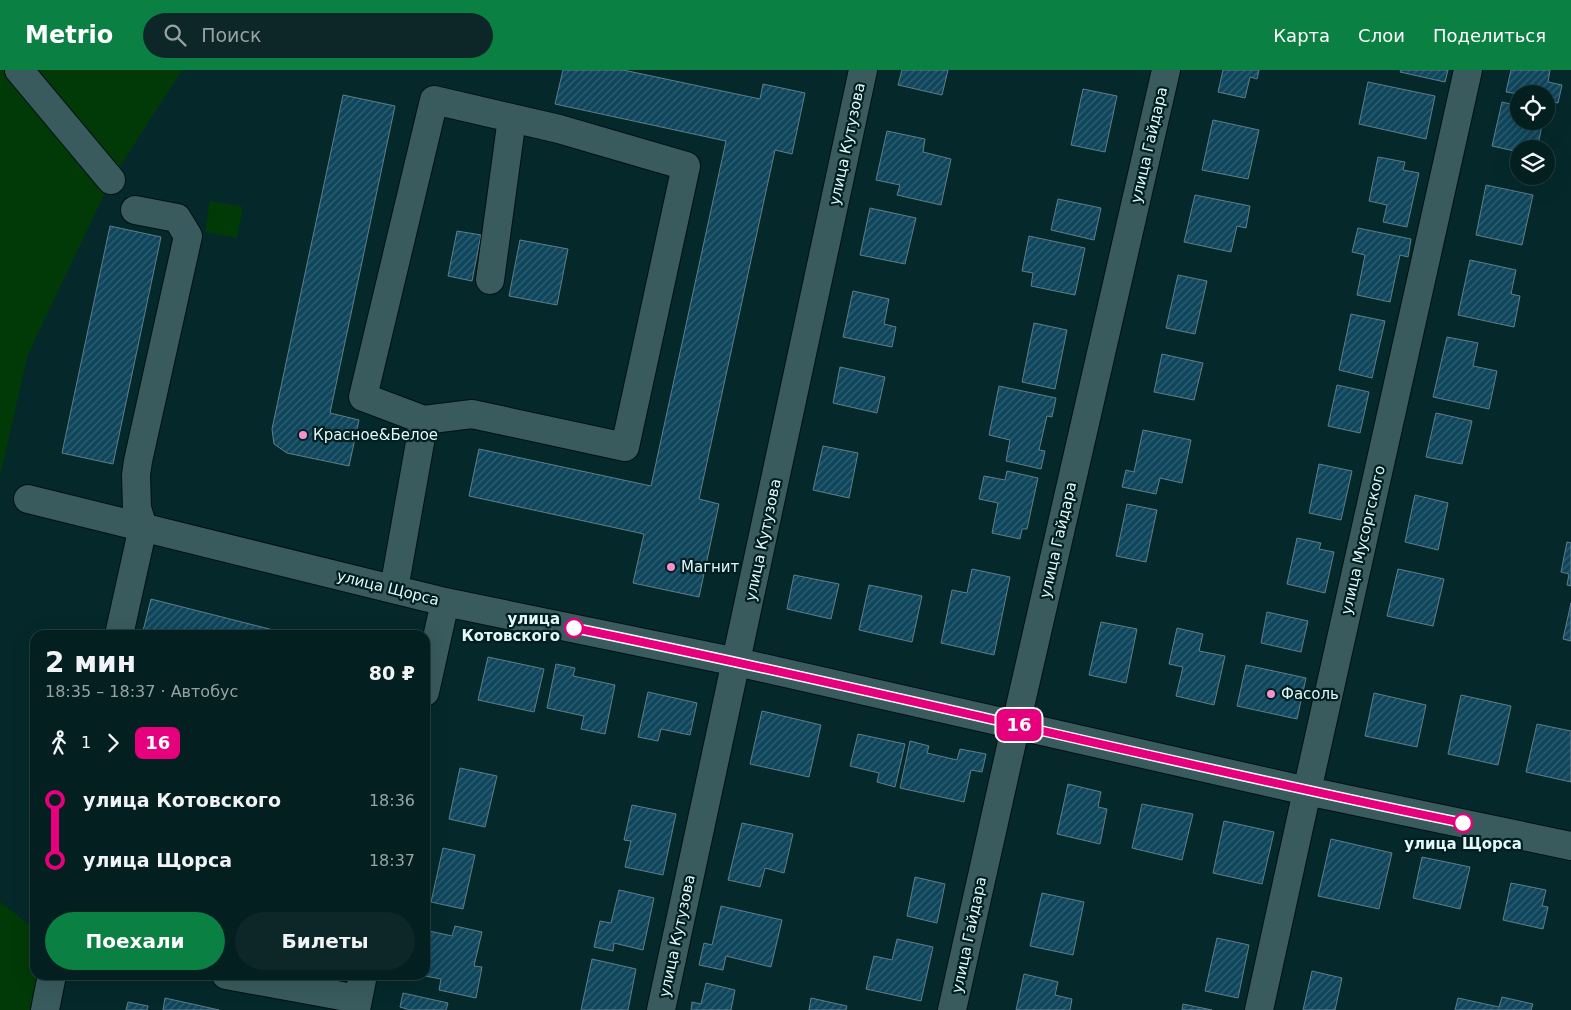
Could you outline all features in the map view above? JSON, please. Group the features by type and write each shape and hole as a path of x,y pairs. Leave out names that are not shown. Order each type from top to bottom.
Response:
{"street":[{"path":"19,70 111,180"},
{"name":"улица Кутузова","path":"660,1010 737,662 863,70"},
{"name":"улица Гайдара","path":"952,1010 1166,70"},
{"name":"улица Мусоргского","path":"1260,1010 1468,70"},
{"path":"434,100 559,129 686,166 625,447 472,414 424,420 363,396 434,100"},
{"path":"490,280 512,118"},
{"path":"120,630 143,527 137,508 137,468 188,236 177,218 135,210"},
{"path":"394,589 424,420"},
{"name":"улица Щорса","path":"28,499 445,602 737,662 1307,791 1571,846"},
{"path":"430,670 445,602"},
{"path":"45,1010 51,980"},
{"path":"259,980 359,995"}],"green space":[{"path":"0,70 182,70 111,180 28,354 0,476"},
{"path":"210,201 243,207 237,238 205,232"},
{"path":"0,902 30,925 30,980 38,980 31,1010 0,1010"}],"building":[{"path":"563,70 623,70 760,99 763,84 805,93 792,154 775,150 699,499 719,504 699,597 633,583 644,534 469,496 479,449 651,486 726,141 555,104"},
{"path":"902,70 948,70 942,95 898,85"},
{"path":"1223,70 1259,70 1257,79 1250,77 1245,98 1218,92"},
{"path":"1401,70 1448,70 1445,82 1400,72"},
{"path":"1511,70 1550,70 1548,82 1562,85 1558,103 1555,102 1555,85 1510,85 1510,93 1506,92"},
{"path":"1368,82 1435,96 1426,139 1359,124"},
{"path":"1083,89 1117,96 1105,152 1071,145"},
{"path":"343,95 395,106 330,413 359,420 349,466 287,453 274,444 272,429"},
{"path":"1502,102 1510,104 1510,130 1541,130 1539,140 1510,140 1510,150 1492,146"},
{"path":"1213,120 1259,130 1248,179 1202,170"},
{"path":"887,131 925,139 923,152 951,159 941,205 897,195 900,185 876,180"},
{"path":"1378,157 1405,162 1403,170 1419,173 1407,227 1383,222 1387,205 1369,201"},
{"path":"1486,185 1533,195 1522,245 1476,235"},
{"path":"1195,195 1250,206 1246,228 1237,226 1231,252 1184,242"},
{"path":"1058,199 1101,208 1094,240 1051,230"},
{"path":"870,208 916,218 905,264 860,255"},
{"path":"110,226 161,237 113,464 62,453"},
{"path":"1358,228 1411,239 1408,257 1400,255 1390,302 1357,295 1365,255 1352,252"},
{"path":"457,231 481,235 472,281 448,276"},
{"path":"1029,236 1085,248 1075,295 1031,286 1033,273 1022,271"},
{"path":"520,240 568,249 557,305 509,296"},
{"path":"1470,260 1516,270 1511,294 1520,296 1514,327 1458,315"},
{"path":"1178,275 1207,281 1195,334 1166,328"},
{"path":"853,291 889,299 884,324 896,327 892,347 843,337"},
{"path":"1351,314 1385,321 1372,378 1339,370"},
{"path":"1034,323 1067,330 1055,389 1022,382"},
{"path":"1447,337 1478,343 1473,366 1497,371 1489,409 1433,397"},
{"path":"1162,354 1203,363 1194,400 1154,392"},
{"path":"840,367 885,377 877,413 833,403"},
{"path":"1337,385 1369,392 1360,433 1328,426"},
{"path":"999,386 1056,398 1052,417 1047,416 1039,450 1045,451 1041,469 1006,461 1010,440 989,435"},
{"path":"1436,413 1472,421 1462,464 1426,457"},
{"path":"1143,430 1191,440 1182,483 1160,478 1156,494 1122,487 1126,470 1134,472"},
{"path":"823,446 858,453 849,498 813,490"},
{"path":"1319,464 1352,471 1341,520 1309,513"},
{"path":"1007,471 1038,478 1027,529 1022,529 1020,539 992,533 998,503 979,499 984,476 1005,480"},
{"path":"1415,495 1448,503 1438,550 1405,542"},
{"path":"1127,504 1157,510 1146,562 1116,556"},
{"path":"1297,538 1321,543 1319,549 1334,552 1325,593 1287,584"},
{"path":"1567,542 1571,543 1571,586 1567,585 1569,574 1561,572"},
{"path":"972,569 1010,577 994,655 941,643 952,590 967,593"},
{"path":"1398,569 1444,579 1433,626 1387,616"},
{"path":"794,575 839,584 831,619 787,609"},
{"path":"869,585 922,596 912,642 859,630"},
{"path":"151,599 273,630 143,630"},
{"path":"1571,603 1571,641 1563,639"},
{"path":"1267,612 1308,621 1301,652 1261,643"},
{"path":"1101,622 1137,629 1126,683 1089,675"},
{"path":"1177,628 1203,634 1199,651 1225,656 1214,705 1176,696 1183,667 1169,664"},
{"path":"488,657 544,669 534,712 478,700"},
{"path":"556,664 575,668 573,676 615,685 605,734 581,729 584,716 547,708"},
{"path":"1246,665 1306,678 1297,719 1237,706"},
{"path":"648,692 697,703 690,735 661,729 658,741 638,737"},
{"path":"1374,693 1426,705 1417,747 1365,736"},
{"path":"1461,695 1511,706 1498,765 1448,754"},
{"path":"762,711 821,725 809,777 750,764"},
{"path":"1537,724 1571,731 1571,782 1526,772"},
{"path":"858,734 905,744 895,787 877,782 879,773 850,766"},
{"path":"910,741 929,746 927,753 957,760 960,749 986,754 982,772 971,770 964,802 900,788"},
{"path":"460,768 497,776 485,827 449,819"},
{"path":"1068,784 1101,792 1098,807 1107,809 1100,844 1057,834"},
{"path":"1142,804 1193,814 1182,860 1132,848"},
{"path":"632,805 676,814 663,875 625,867 631,841 624,840"},
{"path":"1224,821 1274,832 1262,884 1213,873"},
{"path":"742,823 793,834 784,873 765,868 760,887 728,880"},
{"path":"1331,839 1392,853 1379,909 1318,896"},
{"path":"443,848 475,855 463,909 431,902"},
{"path":"1422,857 1470,867 1460,909 1413,898"},
{"path":"915,877 945,884 937,923 907,916"},
{"path":"1511,883 1546,890 1542,906 1548,907 1543,929 1503,920"},
{"path":"619,890 654,898 643,950 614,943 613,951 594,947 600,921 611,923"},
{"path":"1042,893 1084,902 1073,955 1030,946"},
{"path":"721,906 782,920 771,967 726,956 723,970 699,965 704,943 712,945"},
{"path":"455,926 482,932 474,966 482,967 476,998 439,990 441,979 430,977 430,931 452,936"},
{"path":"1217,938 1249,945 1238,998 1205,991"},
{"path":"897,939 933,947 921,1001 866,989 874,956 892,960"},
{"path":"592,959 636,969 628,1010 581,1010"},
{"path":"1312,971 1342,978 1335,1010 1303,1010"},
{"path":"1024,974 1058,982 1055,995 1072,999 1070,1010 1016,1010"},
{"path":"706,983 735,990 731,1010 691,1010 692,1002 701,1004"},
{"path":"403,993 448,1003 446,1010 410,1010 400,1007"},
{"path":"1502,997 1533,1004 1531,1010 1455,1010 1458,998 1499,1007"},
{"path":"165,998 219,1010 163,1010"},
{"path":"811,998 847,1006 846,1010 809,1010"},
{"path":"128,1002 148,1006 147,1010 126,1010"},
{"path":"1183,1004 1212,1010 1182,1010"}],"bus line":[{"name":"16","path":"574,628 1035,728 1307,791 1463,823"}],"place":[{"name":"Красное&Белое","path":"303,435"},
{"name":"Магнит","path":"671,567"},
{"name":"улица Котовского","path":"574,628"},
{"name":"Фасоль","path":"1271,694"},
{"name":"улица Щорса","path":"1463,823"}]}
